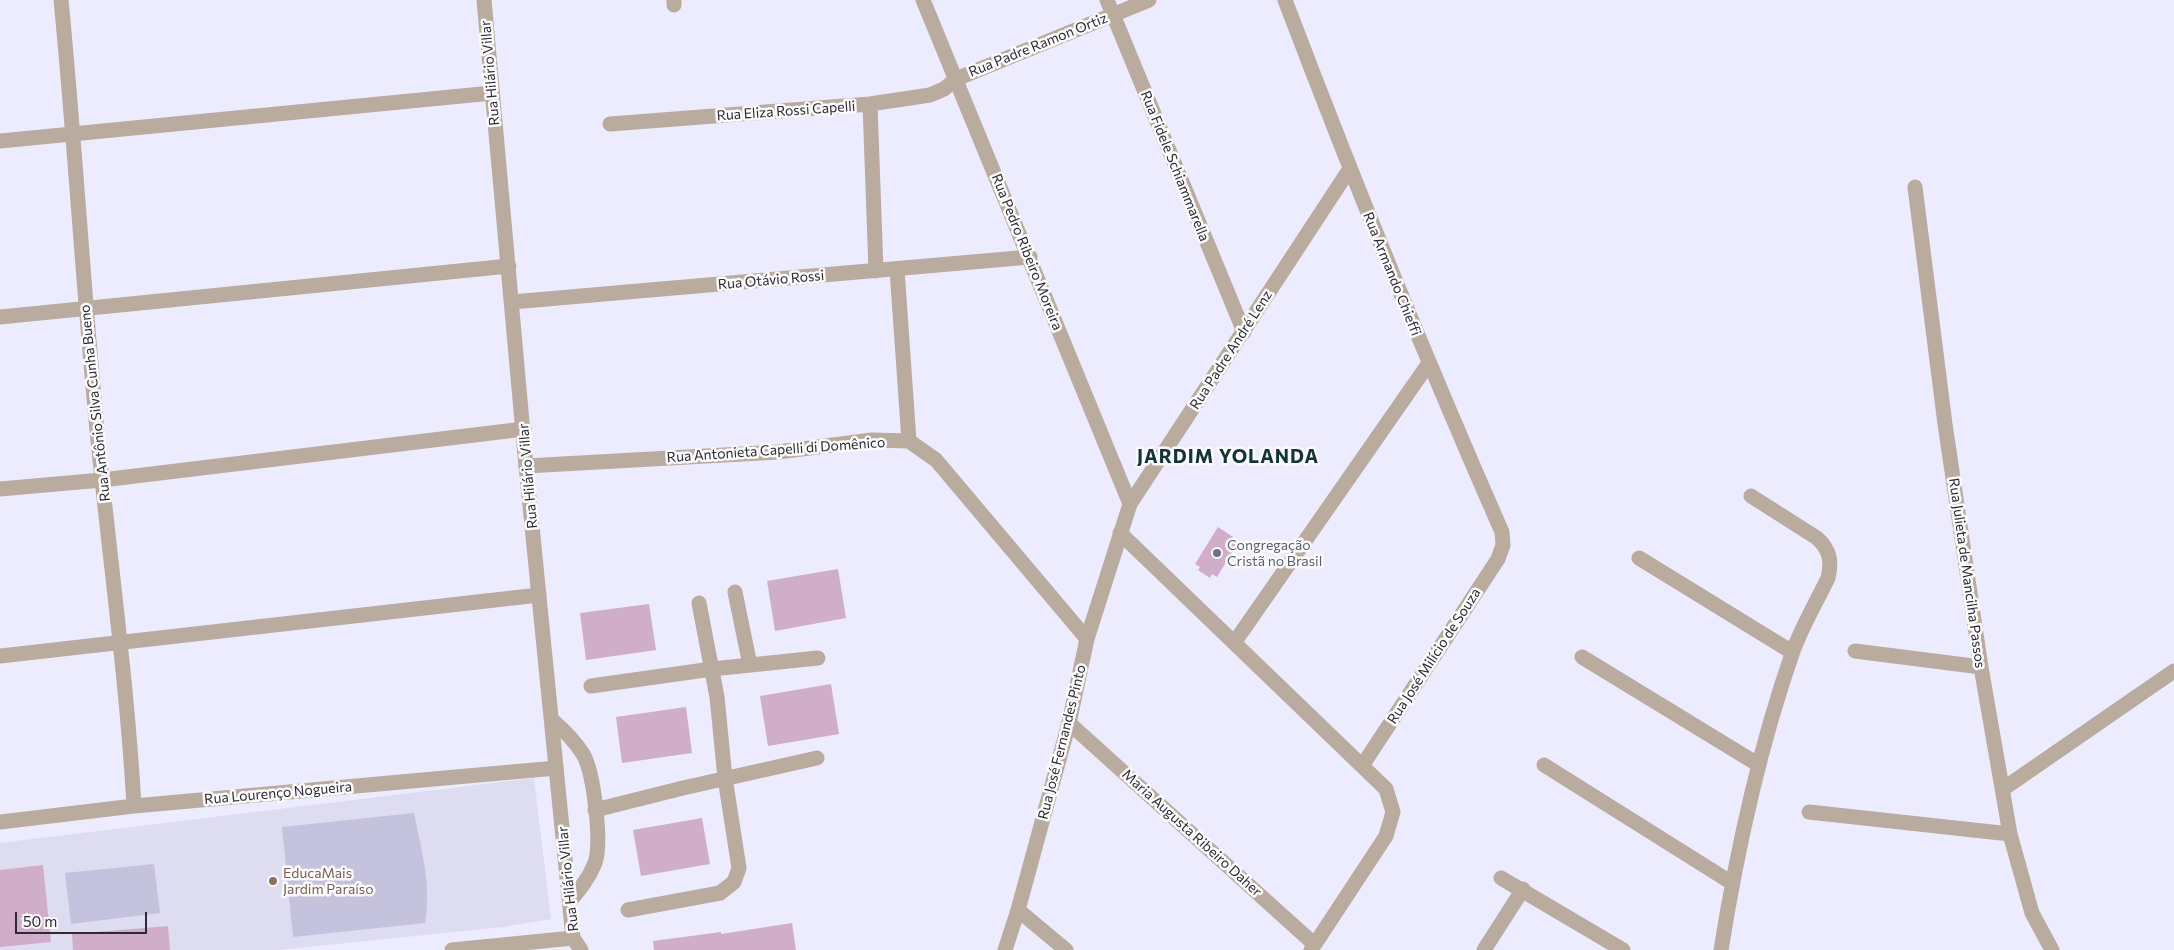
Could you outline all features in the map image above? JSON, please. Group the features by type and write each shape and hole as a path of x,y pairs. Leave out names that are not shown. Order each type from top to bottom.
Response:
{"street":[{"name":"Rua Antônio Silva Cunha Bueno","path":"61,0 74,134 86,309 120,643 134,806"},
{"name":"Rua Hilário Villar","path":"484,0 526,466 570,901 577,944"},
{"name":"Rua Pedro Ribeiro Moreira","path":"923,0 1130,504"},
{"name":"Rua Fidele Schiammarella","path":"1107,0 1244,332"},
{"name":"Rua Padre Ramon Ortiz","path":"956,79 1149,0"},
{"name":"Rua Armando Chieffi","path":"1285,0 1350,170 1429,364 1502,532 1503,545"},
{"name":"Rua Eliza Rossi Capelli","path":"610,124 870,104 930,95 944,89 956,79"},
{"path":"0,141 492,93"},
{"path":"870,104 876,271"},
{"name":"Rua Padre André Lenz","path":"1120,534 1130,504 1350,170"},
{"name":"Rua Julieta de Mancilha Passos","path":"1915,187 1944,414 1981,667 2004,789 2010,834 2032,913 2052,950"},
{"name":"Rua Otávio Rossi","path":"512,302 1030,257"},
{"path":"0,317 509,266"},
{"path":"897,270 909,441 942,467 1087,639"},
{"path":"1234,643 1429,364"},
{"path":"0,489 102,480 524,429"},
{"name":"Rua Antonieta Capelli di Domênico","path":"526,466 778,452 872,440 909,441"},
{"path":"1721,950 1732,883 1759,765 1792,652 1828,578 1831,566 1830,554 1824,544 1752,496"},
{"path":"1120,534 1386,789 1393,812 1386,836 1312,947"},
{"name":"Rua José Fernandes Pinto","path":"1004,950 1018,910 1069,723 1087,639 1120,534"},
{"name":"Rua José Milício de Souza","path":"1362,766 1498,559 1503,545"},
{"path":"1638,558 1792,652"},
{"path":"735,592 750,666"},
{"path":"0,656 539,595"},
{"path":"628,910 720,893 734,882 739,868 725,778 712,669 699,603"},
{"path":"1855,651 1981,667"},
{"path":"1582,657 1759,765"},
{"path":"591,686 712,669 818,658"},
{"path":"2004,789 2174,671"},
{"path":"552,720 570,736 584,756 591,777 598,838 595,861 585,882 570,901"},
{"name":"Maria Augusta Ribeiro Daher","path":"1069,723 1312,947"},
{"path":"595,810 725,778 817,758"},
{"path":"1544,765 1732,883"},
{"name":"Rua Lourenço Nogueira","path":"0,822 134,806 556,768"},
{"path":"1808,812 2010,834"},
{"path":"1501,878 1523,889 1622,950"},
{"path":"1484,950 1523,889"},
{"path":"1018,910 1066,950"},
{"path":"452,950 577,944"}],"shaded area":[{"name":"EducaMais Jardim Paraíso","path":"534,778 551,919 503,927 278,950 0,950 0,843"},
{"path":"414,813 426,881 427,909 425,923 293,937 282,827"},
{"path":"154,864 160,913 71,924 65,873"}],"building":[{"name":"Congregação Cristã no Brasil","path":"1218,527 1239,541 1217,577 1212,574 1210,578 1198,570 1200,567 1195,564"},
{"path":"838,569 846,618 775,631 767,581"},
{"path":"649,604 656,650 586,660 580,613"},
{"path":"831,684 839,734 768,746 760,696"},
{"path":"686,707 692,753 622,763 616,717"},
{"path":"702,818 710,864 641,876 633,830"},
{"path":"43,865 51,942 0,947 0,870"},
{"path":"792,923 796,950 654,950 653,941 721,932 721,934"},
{"path":"168,926 170,950 73,950 72,934"}],"place":[{"name":"Congregação Cristã no Brasil","path":"1217,553"},
{"name":"EducaMais Jardim Paraíso","path":"273,881"}],"district":[{"name":"JARDIM YOLANDA","path":"1228,457"}]}
